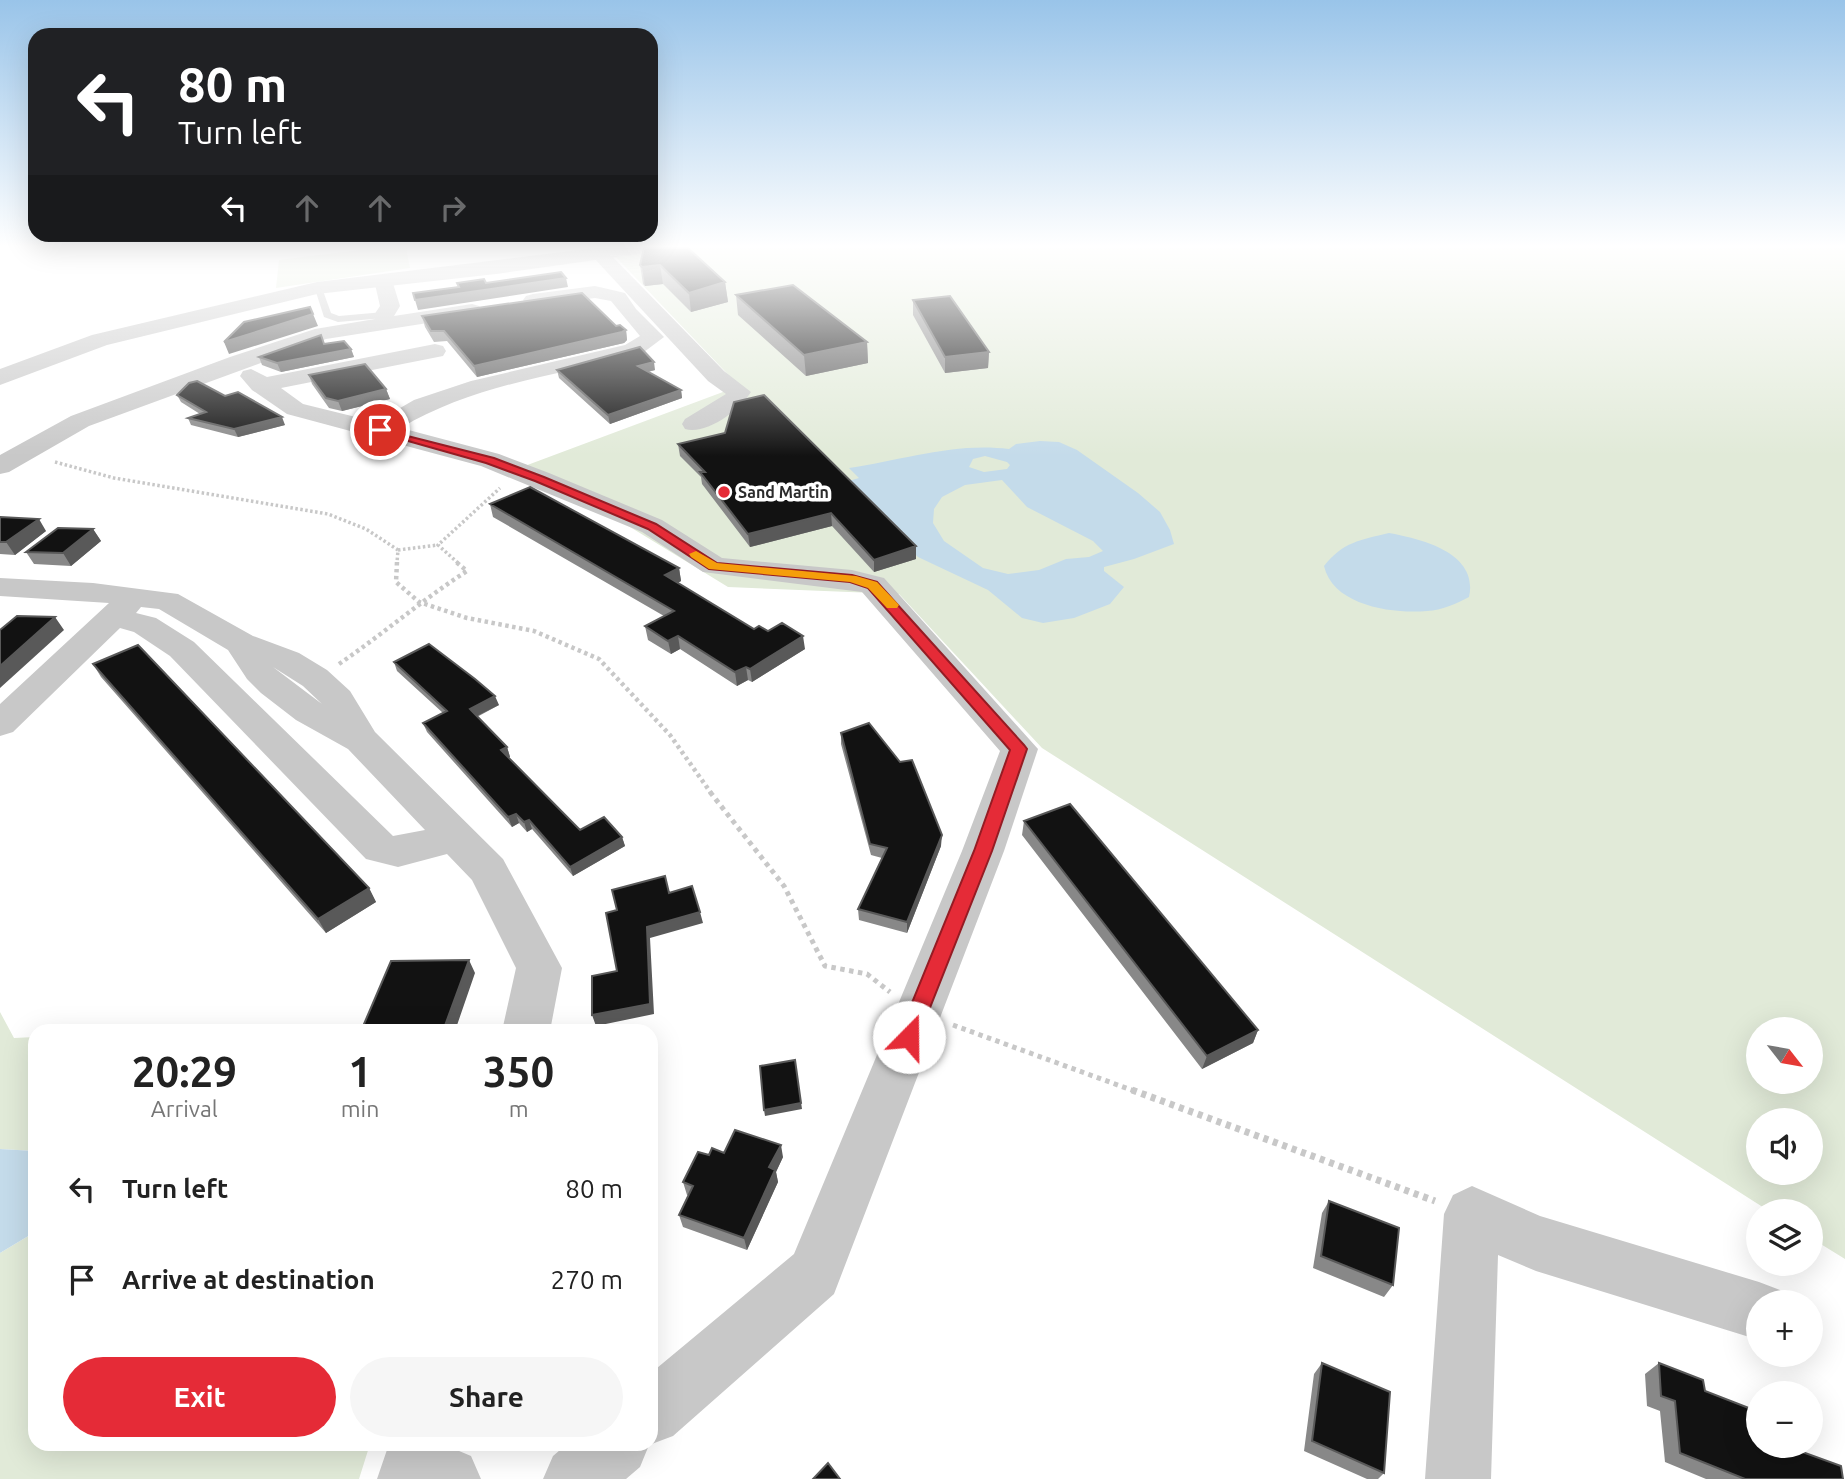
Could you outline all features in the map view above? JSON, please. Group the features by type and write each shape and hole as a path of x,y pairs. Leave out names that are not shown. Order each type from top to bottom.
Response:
{"street":[{"path":"0,378 100,340 196,317"},
{"path":"0,466 80,421 238,362 321,333 400,317"},
{"path":"380,430 422,405 479,386 632,350 653,337 633,317"},
{"path":"659,317 716,376 739,392 734,400 694,424"},
{"path":"260,385 435,351"},
{"path":"238,362 260,385 309,415 380,430 519,471 652,526 714,566 852,579 873,585 1019,749 983,851 814,1274 658,1408"},
{"path":"0,587 125,607 167,601 242,643 287,660 315,678 338,699 361,740 488,870 539,968 527,1024"},
{"path":"0,724 125,607"},
{"path":"125,607 145,625 182,649 380,848 401,852 454,836"},
{"path":"242,643 260,673 285,695 311,714 361,740"},
{"path":"1458,1479 1472,1214 1536,1243 1746,1307"},
{"path":"576,1479 609,1451"}],"lane":[{"path":"333,317 385,319"}],"path":[{"path":"24,453 114,478 328,514 366,529 398,551 438,545 519,471"},
{"path":"315,678 350,658 401,621 419,602 467,571 438,545"},
{"path":"398,551 396,582 419,602 467,618 534,631 599,659 670,735 716,800 784,886 825,966 867,974 918,1013 1472,1214"}],"green space":[{"path":"673,317 1845,317 1845,1259 1823,1245 1823,1199 1750,1199 1042,748 899,594 728,587 617,519 503,474 739,386"},
{"path":"0,1012 14,1038 28,1037 28,1151 0,1149"},
{"path":"28,1236 28,1451 368,1451 359,1479 0,1479 0,1253"}],"water":[{"path":"1059,442 1077,450 1160,512 1174,544 1104,567 1104,571 1124,587 1110,604 1074,618 1043,623 1022,618 988,590 918,557 842,483 859,478 849,468 949,450 989,447 1009,449 1016,444","holes":["985,456 1007,462 1010,465 1007,469 984,472 969,467 973,459","1002,480 1027,507 1093,541 1103,551 1089,557 1066,559 1039,570 1008,574 983,568 944,541 933,523 934,509 942,497 965,485"]},
{"path":"1389,533 1431,544 1457,559 1470,582 1469,597 1438,609 1413,612 1366,605 1339,590 1330,580 1324,566 1331,558 1345,547 1361,540"},
{"path":"0,1149 28,1151 28,1236 0,1253"}],"building":[{"path":"266,317 303,317 224,342 244,322"},
{"path":"423,317 607,317 616,326 620,325 626,330 474,366 444,331 431,331"},
{"path":"761,317 835,317 867,342 804,355"},
{"path":"923,317 965,317 989,352 945,357"},
{"path":"321,335 324,344 344,341 351,349 277,363 259,357"},
{"path":"640,347 654,362 638,366 681,390 608,415 557,370"},
{"path":"365,364 386,389 338,401 326,398 309,375"},
{"path":"197,381 225,396 238,392 282,417 234,429 188,418 206,412 177,395 189,383"},
{"path":"764,395 916,546 874,560 831,513 748,534 700,472 705,472 678,444 725,433 734,402"},
{"path":"530,487 679,568 665,575 754,629 759,626 768,631 782,623 803,636 750,669 746,667 735,672 678,636 668,641 645,626 674,611 490,504"},
{"path":"0,517 39,519 6,542 0,542"},
{"path":"58,528 93,529 63,553 26,552"},
{"path":"17,616 55,617 0,666 0,630"},
{"path":"429,644 495,696 470,709 507,747 501,750 580,830 604,817 622,837 570,867 529,820 524,822 516,814 508,817 423,723 447,711 394,662"},
{"path":"138,645 369,888 318,919 93,664"},
{"path":"869,723 900,762 912,760 942,835 907,922 858,909 887,848 870,844 841,733"},
{"path":"1070,804 1258,1030 1207,1056 1024,821"},
{"path":"665,876 669,893 692,886 700,912 647,927 650,1004 592,1015 592,976 617,971 606,913 617,910 612,890"},
{"path":"469,960 446,1024 364,1024 391,961"},
{"path":"795,1060 801,1103 764,1110 760,1066"},
{"path":"735,1130 781,1145 769,1167 775,1170 744,1238 679,1215 693,1186 683,1182 698,1152 709,1155 712,1148 724,1153"},
{"path":"1329,1201 1399,1228 1393,1285 1321,1256"},
{"path":"1322,1363 1390,1392 1384,1473 1312,1441"},
{"path":"1659,1363 1703,1380 1705,1391 1746,1407 1746,1458 1819,1458 1841,1466 1843,1479 1745,1479 1680,1453 1675,1401 1661,1396"},
{"path":"828,1463 840,1479 813,1479"}],"slow traffic":[{"path":"696,554 714,566 852,579 873,585 892,605"}],"place":[{"name":"Sand Martin","path":"724,492"}],"route":[{"path":"380,430 490,460 540,479 652,526 714,566 852,579 873,585 1019,749 983,851 909,1037"}]}
